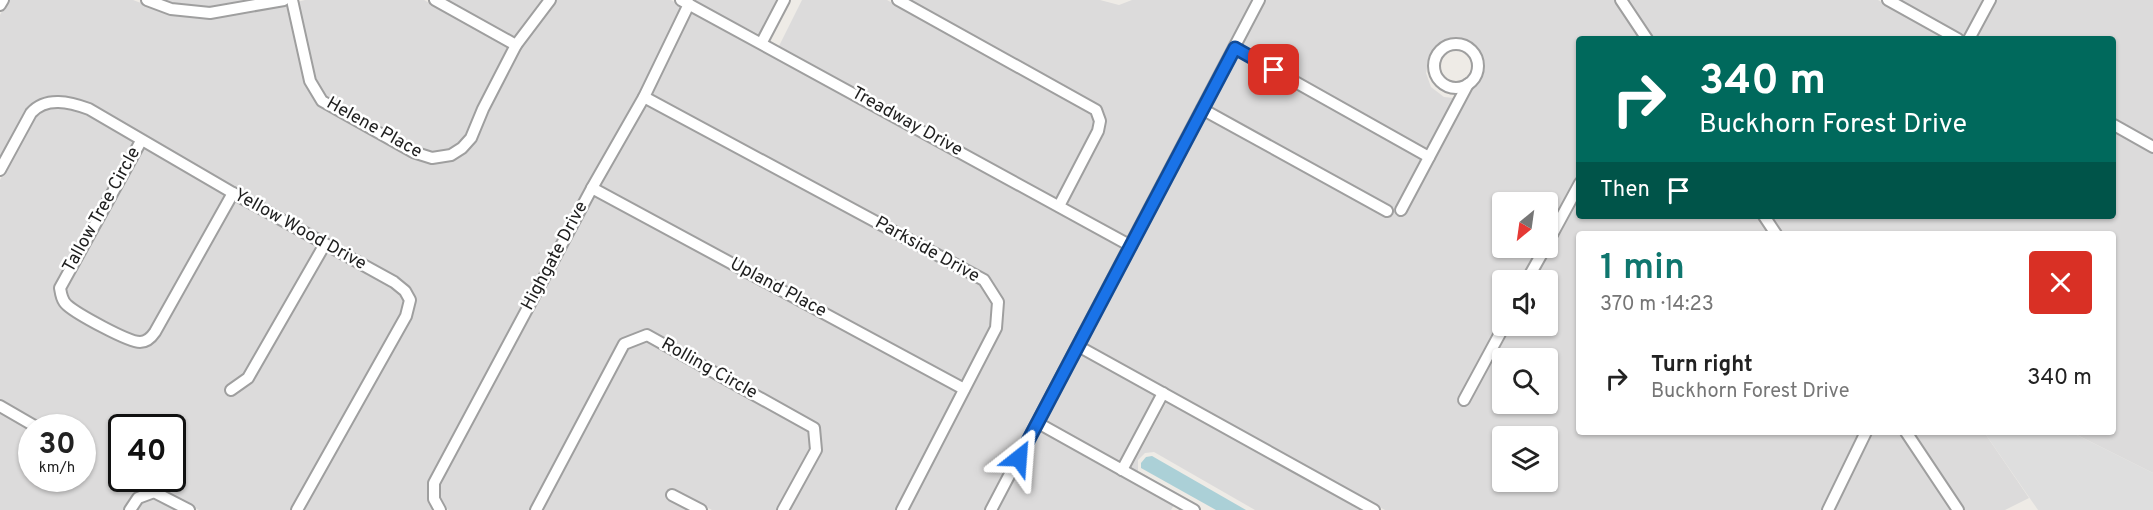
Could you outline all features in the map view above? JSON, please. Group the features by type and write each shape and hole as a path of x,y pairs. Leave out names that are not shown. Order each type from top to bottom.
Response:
{"street":[{"path":"0,5 3,0"},
{"path":"147,0 171,9 210,13 284,0"},
{"name":"Helene Place","path":"292,0 310,81 322,101 426,158 451,155 471,138 483,109 516,45 550,0"},
{"path":"435,0 516,45"},
{"path":"762,42 784,0"},
{"path":"898,0 1096,110 1100,121 1098,131 1059,206"},
{"path":"991,510 1259,0"},
{"path":"1621,0 1645,36"},
{"path":"1888,0 1953,36"},
{"path":"1971,36 1990,0"},
{"name":"Treadway Drive","path":"685,2 762,42 1131,246"},
{"name":"Highgate Drive","path":"440,510 434,499 434,483 592,188 644,98 685,2"},
{"path":"1401,210 1468,84 1478,70 1476,56 1465,46 1457,44 1444,48 1436,59 1435,66 1439,79 1450,87 1457,88 1468,84"},
{"path":"1235,48 1430,157"},
{"name":"Parkside Drive","path":"644,98 984,280 998,302 996,328 902,510"},
{"name":"Yellow Wood Drive","path":"1,165 31,113 41,104 57,102 89,109 232,193 401,286 408,295 410,305 406,316 297,510"},
{"path":"1202,109 1387,211"},
{"path":"2116,126 2153,147"},
{"name":"Tallow Tree Circle","path":"141,141 60,288 62,297 68,306 134,342 143,342 151,338 232,193"},
{"name":"Upland Place","path":"592,188 964,389"},
{"path":"1558,224 1576,190"},
{"path":"231,390 248,378 325,244"},
{"name":"Rolling Circle","path":"536,510 624,344 647,335 814,428 816,450 783,510"},
{"path":"1464,400 1498,336"},
{"path":"1078,346 1374,510"},
{"path":"1122,470 1163,393"},
{"path":"0,406 18,416"},
{"path":"1038,423 1194,510"},
{"path":"1828,510 1865,435"},
{"path":"1908,435 1958,510"},
{"path":"130,510 138,498 154,492 189,510"},
{"path":"672,495 701,510"}],"shaded area":[{"path":"8,0 133,0 170,14 210,18 288,4 305,83 318,104 410,157 426,163 439,163 453,159 487,111 519,47 556,0 671,0 683,7 640,95 429,499 434,510 303,510 410,318 415,304 412,292 396,277 81,100 57,96 41,99 33,104 2,157 0,156 0,15"},
{"path":"163,0 255,0 210,8 172,4"},
{"path":"305,0 424,0 509,47 466,136 459,144 450,150 427,153 325,97 314,79 297,2"},
{"path":"445,0 544,0 515,38"},
{"path":"692,0 779,0 760,35"},
{"path":"802,0 887,0 1088,111 1095,122 1094,129 1057,199 779,46"},
{"path":"909,0 1100,0 1119,5 1132,0 1254,0 1129,239 1065,204 1104,127 1104,114 1099,106"},
{"path":"1264,0 1615,0 1639,36 1576,36 1576,179 1558,213 1558,192 1492,192 1492,258 1534,258 1528,270 1492,270 1493,336 1458,402 1466,406 1492,358 1492,414 1558,414 1558,348 1497,348 1504,336 1558,336 1558,270 1538,270 1545,258 1558,258 1558,233 1576,199 1576,219 1760,219 1768,231 1576,231 1576,435 1860,435 1823,510 1385,510 1085,343 1237,55 1423,160 1395,213 1403,217 1479,75 1478,66 1471,52 1463,47 1446,45 1430,56 1426,73 1431,87 1444,97 1454,98 1428,150 1242,45"},
{"path":"1628,0 1878,0 1942,36 1652,36"},
{"path":"1899,0 1985,0 1965,36"},
{"path":"1996,0 2153,0 2153,141 2116,120 2116,36 1976,36"},
{"path":"691,11 1125,248 986,510 908,510 1001,328 1002,299 988,277 650,95"},
{"path":"645,104 981,285 993,304 991,327 963,382 599,185"},
{"path":"56,107 87,114 135,143 55,288 60,306 118,341 144,347 154,342 159,336 234,200 318,246 244,375 224,389 229,397 250,383 326,250 391,286 402,295 405,301 404,308 292,510 199,510 165,492 186,492 186,414 108,414 108,492 140,492 125,510 0,510 0,412 18,422 18,492 96,492 96,414 25,414 0,400 0,180 34,116 43,109"},
{"path":"2116,132 2153,153 2153,473 2077,435 2116,435 2116,231 1780,231 1772,219 2116,219"},
{"path":"143,148 226,195 152,330 143,336 135,336 71,302 65,288"},
{"path":"594,194 958,391 897,510 788,510 821,449 817,423 649,330 623,339 531,510 449,510 444,507 439,497 439,484"},
{"path":"646,341 810,431 811,449 778,510 712,510 670,488 666,497 690,510 542,510 627,348"},
{"path":"1080,353 1157,395 1120,463 1044,420"},
{"path":"1167,401 1363,510 1255,510 1154,452 1145,453 1138,460 1138,471 1192,502 1131,468"},
{"path":"1039,430 1174,505 1171,510 997,510"},
{"path":"1870,435 1902,435 1952,510 1833,510"},
{"path":"1915,435 1986,435 2029,498 2005,510 1964,510"},
{"path":"1986,435 2077,435 2153,473 2153,510 2038,510"},
{"path":"153,498 177,510 136,510 141,502"}],"water":[{"path":"1152,456 1246,510 1216,510 1141,468 1141,463 1146,457"}],"route":[{"path":"1019,458 1235,48 1274,70"}]}
